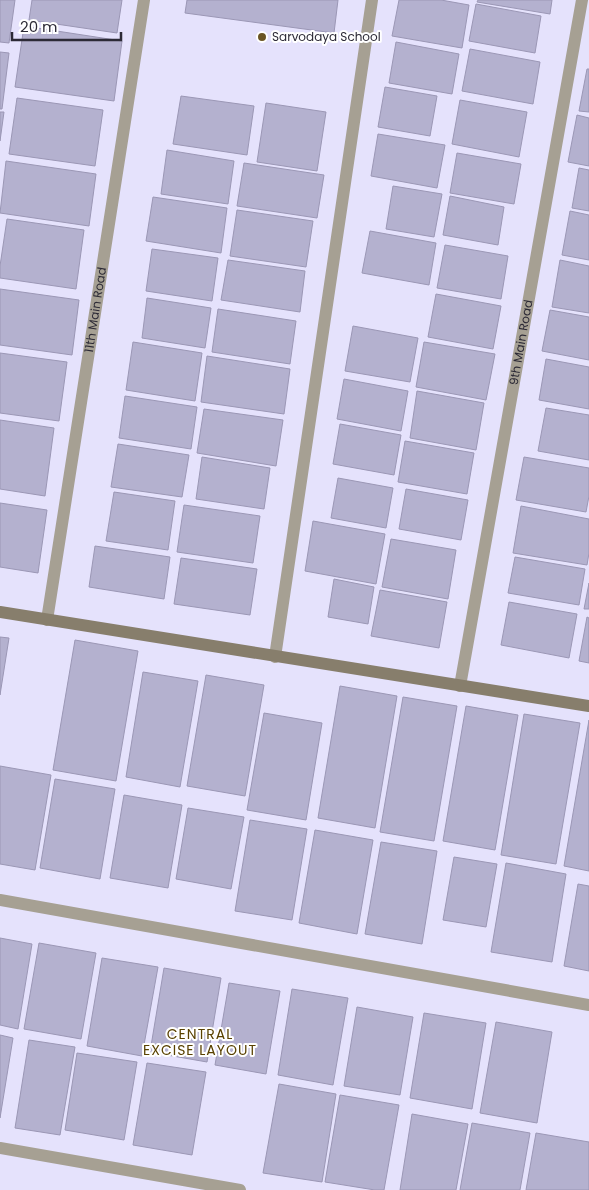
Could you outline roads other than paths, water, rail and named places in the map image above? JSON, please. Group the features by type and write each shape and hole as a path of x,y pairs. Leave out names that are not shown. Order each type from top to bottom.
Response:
{"street":[{"name":"11th Main Road","path":"48,620 144,0"},
{"path":"276,657 372,0"},
{"name":"9th Main Road","path":"460,686 582,0"},
{"path":"0,612 589,706"},
{"path":"0,900 589,1006"},
{"path":"0,1148 240,1190"}],"place":[{"name":"Sarvodaya School","path":"262,37"}],"district":[{"name":"CENTRAL EXCISE LAYOUT","path":"200,1042"}]}
